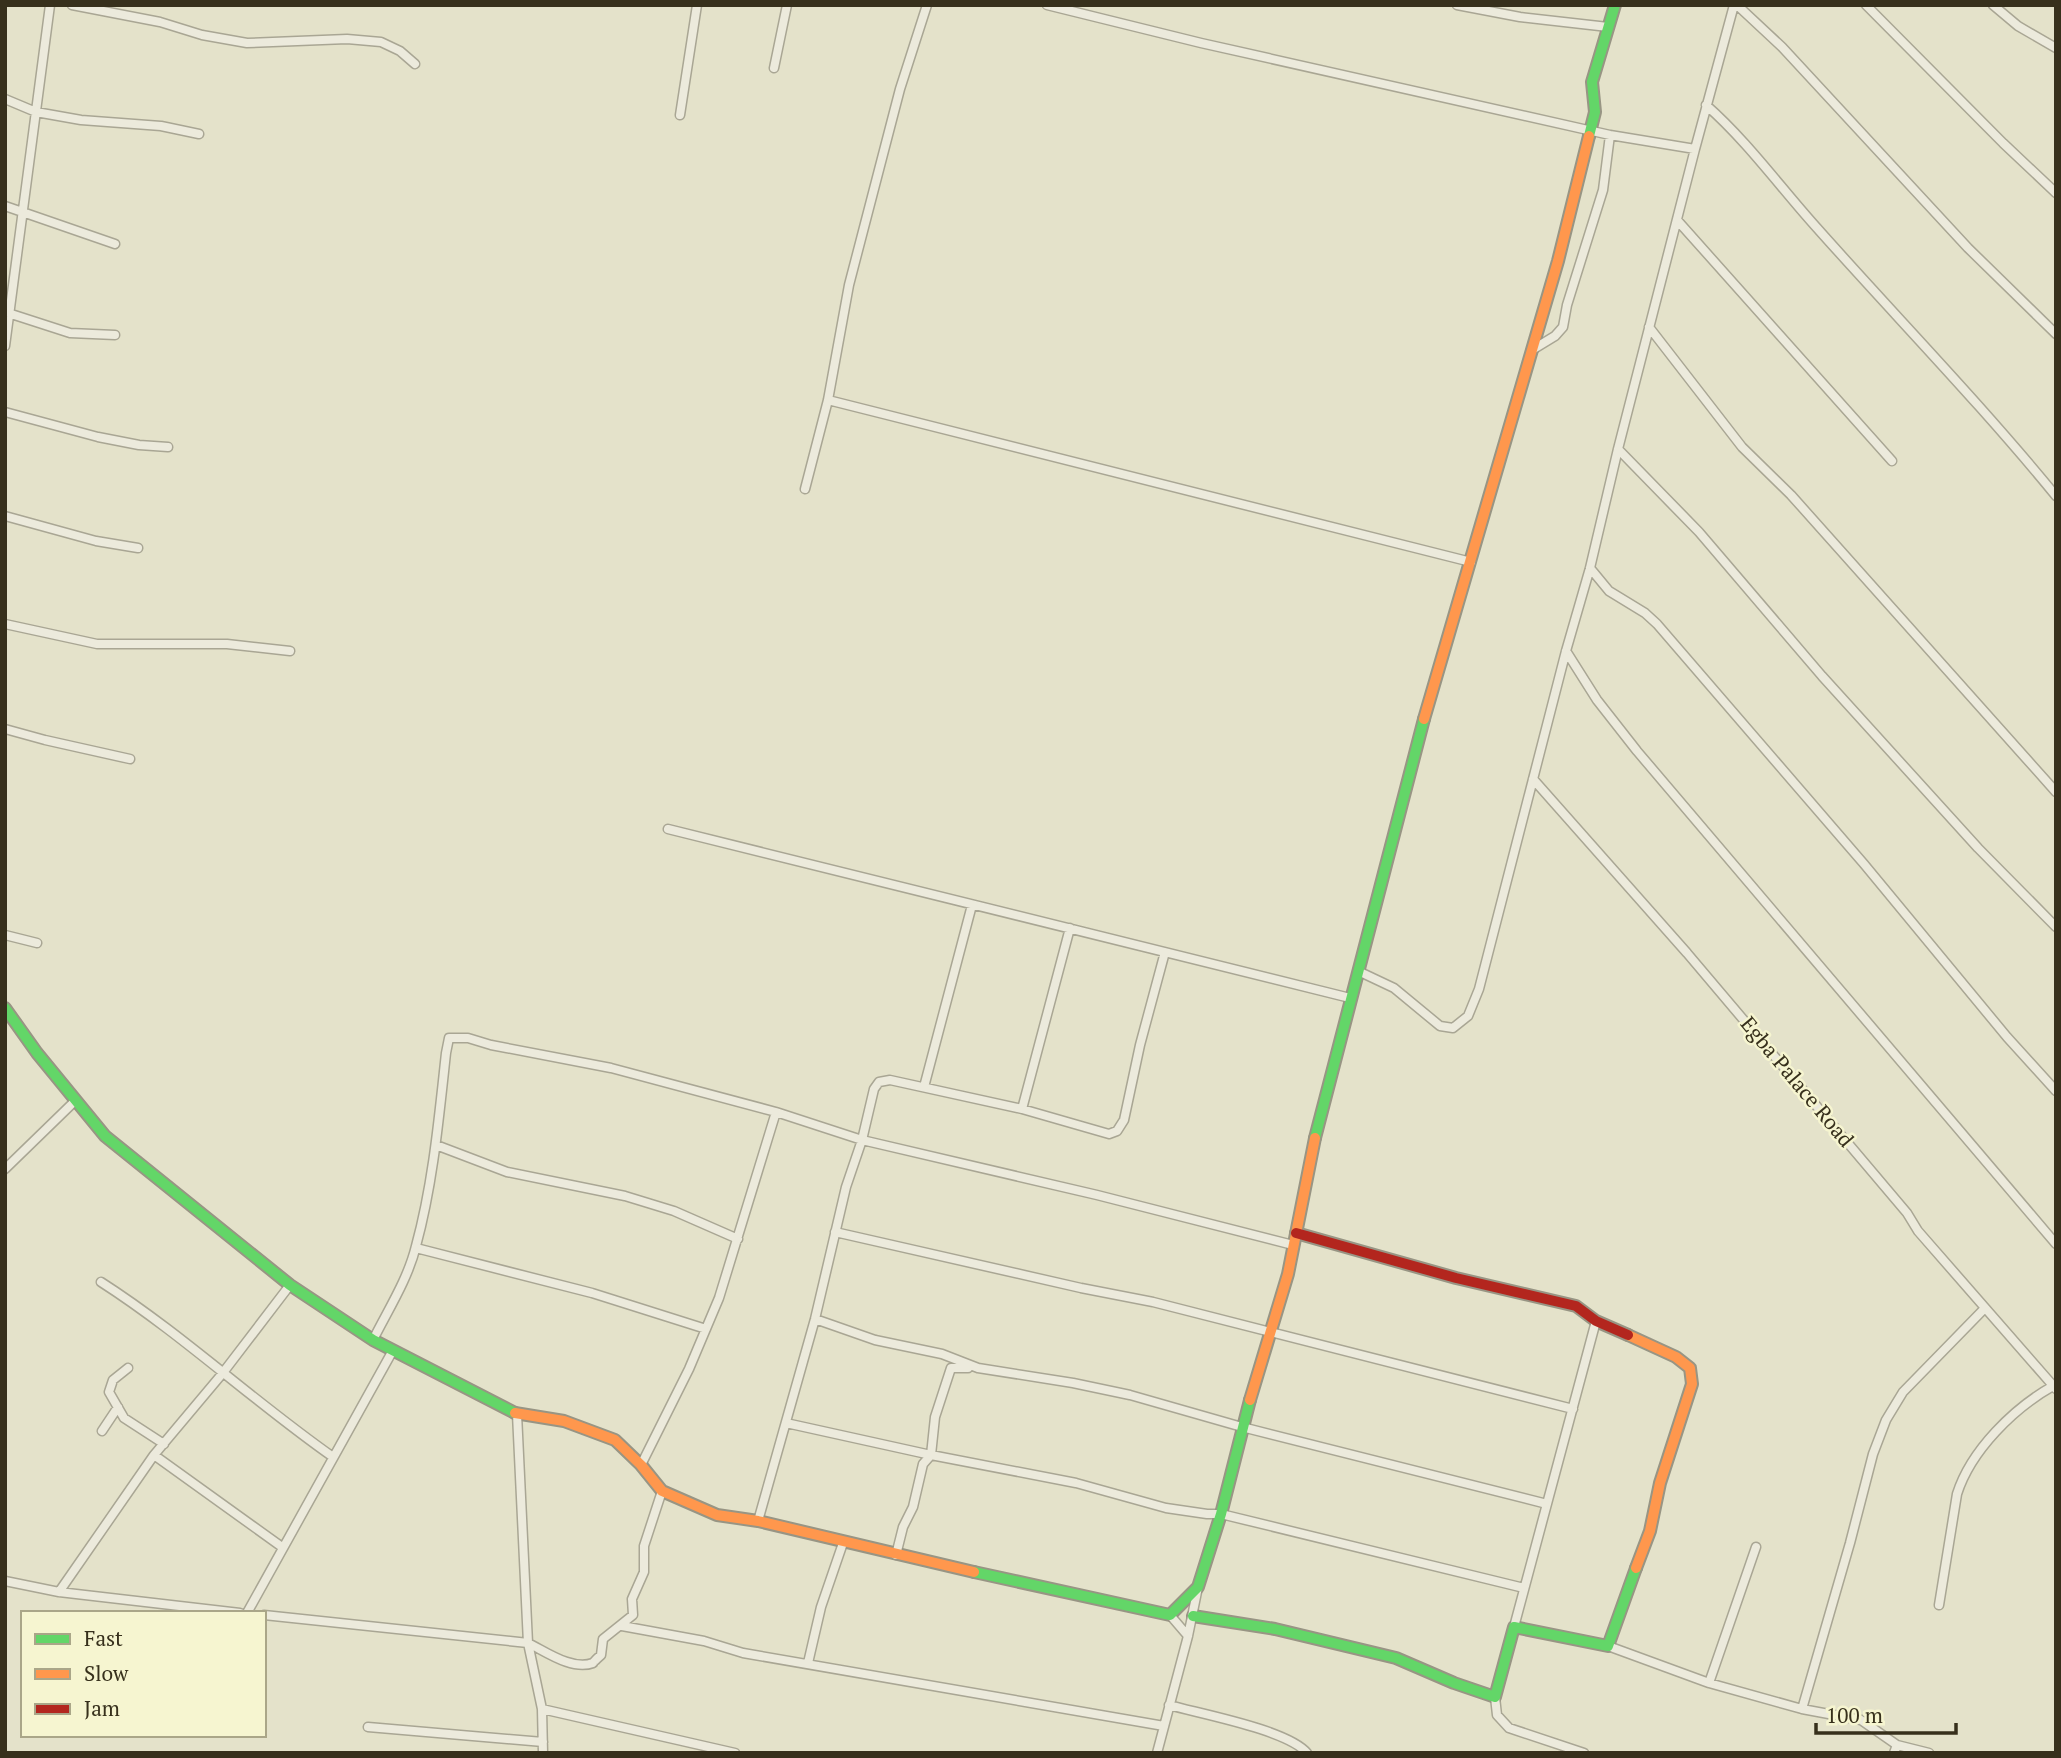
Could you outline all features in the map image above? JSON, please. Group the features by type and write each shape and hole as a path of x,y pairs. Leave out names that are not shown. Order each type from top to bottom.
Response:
{"street":[{"path":"5,346 7,312 50,5"},
{"path":"72,5 247,43 346,39 382,42 400,51 415,64"},
{"path":"680,115 698,5"},
{"path":"774,68 787,5"},
{"path":"805,489 828,400 849,285 900,89 927,5"},
{"path":"1047,5 1201,43 1610,135 1695,149"},
{"path":"1457,5 1520,17 1608,27"},
{"path":"1157,1753 1198,1587 1221,1514 1269,1330 1288,1274 1312,1148 1410,768 1558,261 1595,112 1592,82 1615,5"},
{"path":"1359,971 1394,988 1440,1026 1453,1028 1468,1016 1479,989 1590,568 1706,105 1735,5 1782,47 1968,248 2056,334"},
{"path":"1866,5 2056,193"},
{"path":"1993,5 2018,26 2056,48"},
{"path":"5,99 36,112 81,120 161,126 200,135"},
{"path":"1706,105 1728,125 1816,227 2009,439 2056,496"},
{"path":"1532,350 1555,336 1563,327 1567,304 1603,190 1610,135"},
{"path":"5,206 115,244"},
{"path":"1677,220 1892,461"},
{"path":"7,312 70,333 115,335"},
{"path":"1649,327 1742,447 1791,495 2056,792"},
{"path":"828,400 1471,562"},
{"path":"5,412 98,437 139,445 168,447"},
{"path":"1618,449 1699,531 1822,676 1978,848 2056,927"},
{"path":"5,516 96,541 138,548"},
{"path":"1590,568 1609,591 1645,613 1657,624 1864,864 2007,1037 2056,1091"},
{"path":"5,624 97,644 227,645 290,651"},
{"path":"1566,651 1597,700 1637,751 2056,1244"},
{"path":"5,729 130,759"},
{"name":"Egba Palace Road","path":"1533,779 1795,1080 1907,1213 1917,1231 2054,1388"},
{"path":"668,829 1350,998"},
{"path":"924,1087 972,905"},
{"path":"1022,1109 1070,928"},
{"path":"5,935 37,943"},
{"path":"758,1521 815,1319 846,1187 862,1140 874,1089 879,1082 890,1080 1022,1109 1109,1134 1117,1131 1124,1120 1140,1045 1165,952"},
{"path":"5,1008 37,1054 116,1146 290,1285 392,1352 517,1414 564,1421 615,1440 641,1465 662,1491 717,1515 758,1521 896,1555 1170,1615 1188,1636"},
{"path":"373,1340 404,1279 416,1248 436,1146 449,1038 468,1038 491,1045 611,1068 776,1112 862,1140 1097,1195 1293,1245"},
{"path":"5,1169 75,1100"},
{"path":"641,1465 689,1369 719,1298 776,1112"},
{"path":"436,1146 507,1172 625,1196 674,1211 738,1239"},
{"path":"835,1232 1153,1302 1573,1409"},
{"path":"1296,1233 1456,1278 1576,1306 1596,1321 1676,1357 1690,1368 1692,1384 1660,1483 1650,1531 1608,1646"},
{"path":"416,1248 592,1293 706,1329"},
{"path":"101,1282 145,1310 222,1374 333,1457"},
{"path":"59,1592 154,1455 222,1374 290,1285"},
{"path":"1802,1709 1873,1454 1885,1420 1903,1392 1985,1308"},
{"path":"815,1319 876,1340 942,1354 978,1368 1130,1395 1242,1427 1547,1504"},
{"path":"1584,1753 1509,1728 1497,1715 1495,1697 1596,1321"},
{"path":"248,1611 392,1352"},
{"path":"896,1555 903,1527 913,1507 923,1464 931,1455 935,1417 951,1368 961,1366 1033,1378 1110,1395"},
{"path":"128,1368 113,1380 109,1392 124,1418 164,1444"},
{"path":"1939,1605 1962,1478 2010,1416 2027,1401 2054,1388"},
{"path":"102,1431 118,1407"},
{"path":"517,1414 528,1643 542,1709 543,1753"},
{"path":"786,1423 1076,1483 1166,1508 1221,1514 1524,1588"},
{"path":"154,1455 282,1547"},
{"path":"266,1615 528,1643 561,1660 579,1664 593,1663 601,1655 603,1639 633,1615 632,1599 644,1573 644,1546 662,1491"},
{"path":"808,1663 821,1607 843,1542"},
{"path":"1709,1683 1756,1548"},
{"path":"5,1581 59,1592 223,1611"},
{"path":"1170,1615 1198,1587"},
{"path":"1193,1616 1275,1629 1396,1658 1495,1697"},
{"path":"622,1626 704,1641 743,1653 1164,1726"},
{"path":"1514,1627 1608,1646 1709,1683 1802,1709 1861,1720 1876,1728 1895,1749 1929,1753"},
{"path":"1170,1705 1275,1734 1294,1742 1307,1753"},
{"path":"542,1709 735,1753"},
{"path":"368,1727 543,1742"}],"traffic: fast":[{"path":"1589,136 1595,112 1592,82 1615,5"},
{"path":"1315,1138 1424,719"},
{"path":"5,1008 37,1053 105,1136 290,1285 373,1340 515,1413"},
{"path":"974,1572 1170,1615 1198,1587 1221,1514 1250,1400"},
{"path":"1193,1616 1275,1629 1396,1658 1495,1697 1514,1627 1608,1646 1636,1568"}],"traffic: slow":[{"path":"1424,719 1558,261 1589,136"},
{"path":"1250,1400 1288,1274 1315,1138"},
{"path":"1628,1335 1676,1357 1690,1368 1692,1384 1660,1483 1650,1531 1636,1568"},
{"path":"515,1413 564,1421 615,1440 641,1465 662,1491 717,1515 758,1521 974,1572"}],"traffic: jam":[{"path":"1296,1233 1456,1278 1576,1306 1596,1321 1628,1335"}]}
